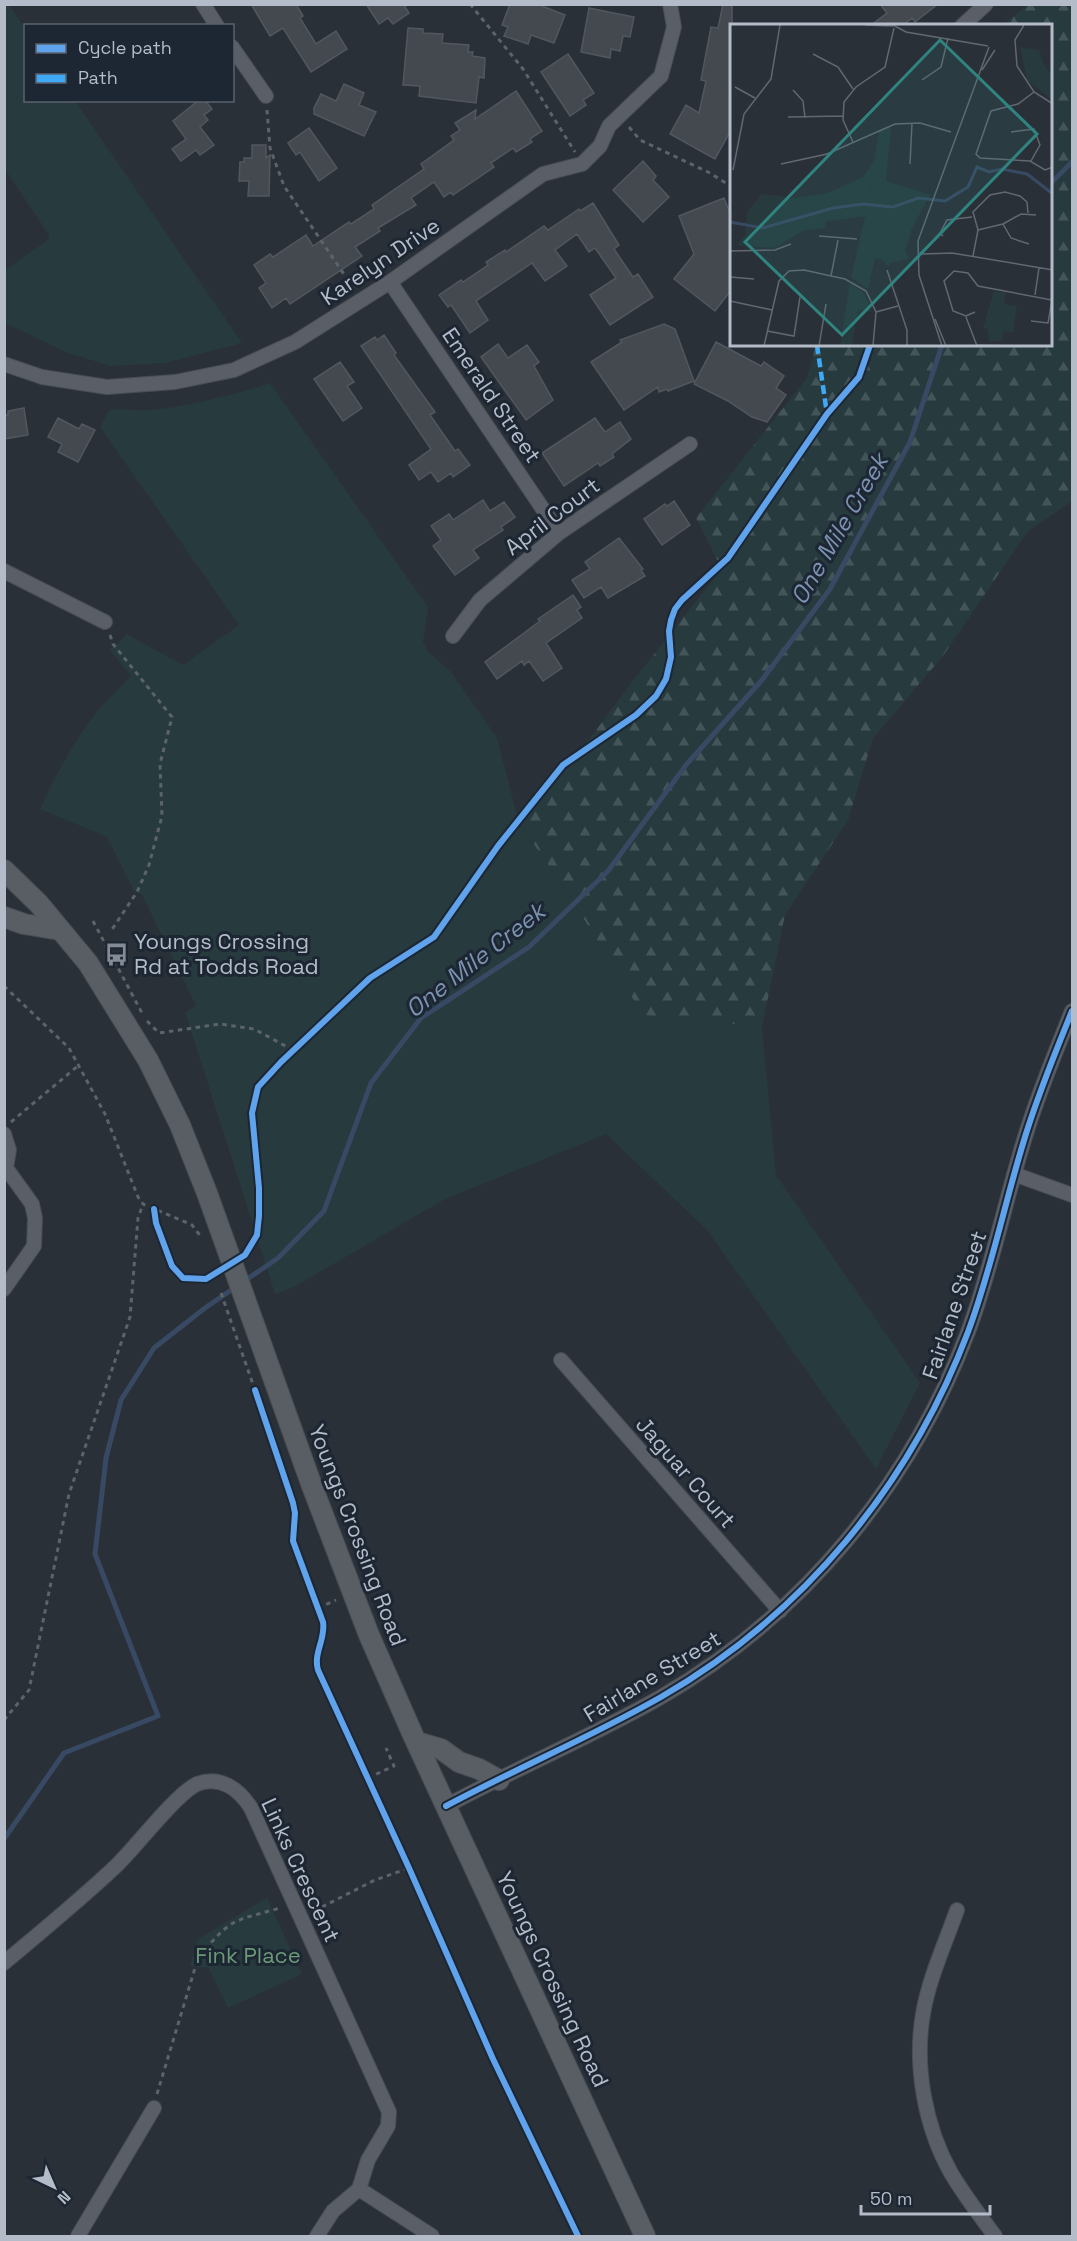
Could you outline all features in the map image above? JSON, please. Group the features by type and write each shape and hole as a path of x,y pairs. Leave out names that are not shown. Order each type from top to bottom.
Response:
{"main road":[{"name":"Youngs Crossing Road","path":"8,881 60,930 88,963 148,1060 184,1135 207,1192 257,1336 353,1594 446,1806 645,2236"},
{"path":"4,917 24,924 60,930"},
{"path":"417,1742 441,1749 459,1762 499,1780"}],"street":[{"path":"203,4 217,24"},
{"path":"582,164 600,146 609,126 662,76 674,27 670,4"},
{"path":"964,24 986,4"},
{"path":"234,50 266,96"},
{"name":"Karelyn Drive","path":"4,364 42,377 107,387 175,382 234,370 295,342 362,300 543,174 582,164"},
{"name":"Emerald Street","path":"390,282 559,532"},
{"name":"April Court","path":"453,636 480,600 559,532 690,444"},
{"path":"4,571 105,622"},
{"name":"Fairlane Street","path":"446,1806 622,1719 663,1696 727,1654 780,1611 814,1577 871,1510 898,1472 934,1409 969,1329 1014,1174 1047,1073 1072,1011"},
{"path":"4,1134 9,1150 5,1168 32,1204 35,1218 33,1246 4,1289"},
{"path":"1014,1174 1072,1196"},
{"name":"Jaguar Court","path":"561,1360 780,1611"},
{"name":"Links Crescent","path":"4,1963 115,1867 188,1789 206,1782 227,1784 236,1789 251,1808 389,2112 388,2126 368,2160 359,2189"},
{"path":"957,1910 925,2006 920,2043 920,2067 929,2114 950,2172 995,2236"},
{"path":"78,2236 154,2108"},
{"path":"317,2236 333,2211 359,2189 432,2236"}],"path":[{"path":"470,4 523,69 582,164"},
{"path":"266,96 270,148 284,186 362,300"},
{"path":"620,117 640,140 710,173 730,187"},
{"path":"105,622 113,644 172,717 160,764 162,816 148,866 137,892 111,931"},
{"path":"93,921 146,1020 159,1033 220,1023 254,1029 293,1050"},
{"path":"4,986 69,1048 105,1114 138,1197 143,1204 155,1213 192,1225 205,1242"},
{"path":"287,1056 302,1042"},
{"path":"4,1127 78,1065"},
{"path":"4,1720 29,1690 69,1494 130,1317 138,1218 143,1204"},
{"path":"219,1285 259,1401"},
{"path":"314,1597 319,1611 338,1599"},
{"path":"368,1778 394,1766 386,1748"},
{"path":"363,1767 373,1788"},
{"path":"405,1858 414,1879"},
{"path":"307,1914 375,1880 409,1868"},
{"path":"154,2108 186,1994 195,1968 206,1948 222,1931 244,1918 280,1907 284,1915"}],"green space":[{"path":"4,5 9,5 24,27 24,102 76,102 242,343 165,363 111,366 68,353 5,323 5,270 48,240 49,235 5,169"},
{"path":"1028,5 1072,5 1072,501 1027,532 943,656 873,738 848,820 785,915 762,1027 643,1015 568,893 519,823 579,753 635,678 722,569 696,518 807,378 816,346 1053,346 1053,24 1003,24"},
{"path":"270,383 428,607 423,642 428,652 451,672 497,738 519,823 568,893 643,1015 762,1027 776,1175 920,1383 876,1469 707,1230 606,1134 445,1199 294,1287 275,1294 185,1012 196,1006 142,895 134,891 107,837 40,809 65,760 87,725 103,704 131,676 109,649 120,642 126,634 183,665 239,625 100,427 110,409 167,408 227,396"},
{"name":"Fink Place","path":"267,1898 302,1974 228,2008 208,1967 190,1965 198,1939"}],"building":[{"path":"251,4 296,4 303,16 300,18 316,44 336,31 347,49 311,72 283,28 270,36"},
{"path":"366,4 408,4 405,7 409,13 393,24 388,18 379,24"},
{"path":"510,4 537,4 565,15 554,43 531,35 528,44 504,36 508,27 502,25"},
{"path":"723,4 732,4 730,132 715,159 670,134 686,105 699,113 706,81 701,80 711,27 718,28"},
{"path":"880,4 938,4 915,22 912,18 904,24 873,24 887,13"},
{"path":"589,8 634,17 630,37 623,36 620,51 611,49 610,58 581,52"},
{"path":"408,28 423,29 423,33 443,34 442,43 469,45 468,52 473,52 472,56 485,58 484,78 479,77 476,103 419,96 420,86 403,85"},
{"path":"568,54 594,93 583,100 586,105 570,116 541,72"},
{"path":"344,84 364,93 359,105 376,112 364,136 314,114 314,108 321,94 336,101"},
{"path":"516,91 542,131 530,139 532,142 516,152 513,148 491,163 494,167 453,195 451,192 444,197 434,182 411,198 416,205 378,228 380,231 355,247 362,256 290,304 286,298 272,308 259,288 266,283 254,265 270,254 273,257 306,235 313,246 349,222 351,224 374,209 372,205 424,169 421,164 454,140 451,136 460,130 455,123 476,110 475,119"},
{"path":"197,102 207,102 212,109 204,115 208,120 200,127 214,145 200,155 196,150 181,161 172,149 186,139 173,121"},
{"path":"309,128 337,168 319,181 300,152 296,155 288,143"},
{"path":"252,145 266,145 266,158 270,155 269,196 248,196 249,181 239,181 240,162 244,162 244,158 252,158"},
{"path":"643,161 656,176 653,180 669,197 643,222 613,190"},
{"path":"724,198 730,213 730,292 715,311 674,279 694,254 679,216"},
{"path":"593,203 619,245 614,249 633,277 638,274 653,297 610,325 590,295 616,278 595,248 589,252 577,234 555,250 567,266 545,281 532,263 476,301 488,320 470,333 451,305 448,307 439,295 461,280 463,282 488,265 486,262 505,250 506,252 544,226 548,230 579,209 580,211"},
{"path":"664,324 675,329 694,381 668,391 667,389 659,392 658,387 624,410 591,362 622,342 620,340"},
{"path":"384,335 396,353 394,355 435,412 430,415 455,451 458,449 470,465 453,477 451,473 438,482 431,472 419,480 409,465 431,449 361,346 375,337 377,340"},
{"path":"716,342 761,366 764,362 784,376 776,388 786,395 767,422 752,417 728,401 694,384"},
{"path":"498,344 508,358 527,345 539,362 534,366 553,400 526,420 481,357"},
{"path":"340,362 354,382 347,386 362,408 343,421 314,379"},
{"path":"24,408 28,435 4,439 4,415 8,415 8,411"},
{"path":"58,418 79,429 82,424 95,430 78,462 58,452 62,444 48,437"},
{"path":"595,418 605,432 620,422 631,439 612,454 614,457 600,466 598,463 564,486 542,453"},
{"path":"483,500 490,511 504,502 515,517 501,527 503,530 473,550 479,558 455,575 433,546 441,540 431,526 449,514 453,520"},
{"path":"674,501 690,525 662,545 644,519 665,504 667,506"},
{"path":"619,538 643,569 641,570 645,576 608,598 601,587 584,598 572,580 590,569 585,562"},
{"path":"573,595 581,607 577,610 582,618 546,643 562,668 543,681 529,661 524,665 522,661 497,679 485,662 540,621 538,619"}],"waterway":[{"name":"One Mile Creek","path":"1053,181 1072,162"},
{"name":"One Mile Creek","path":"4,1839 64,1753 158,1716 95,1554 106,1458 121,1400 154,1348 205,1308 278,1258 324,1211 371,1083 421,1018 529,947 608,871 686,765 762,680 830,589 910,442 942,346"}],"marked path":[{"path":"817,346 827,414"}],"cycle path":[{"path":"154,1209 156,1223 172,1266 183,1278 206,1279 245,1255 257,1235 259,1216 259,1188 252,1113 258,1087 281,1062 370,978 434,937 498,846 563,765 636,715 656,696 666,679 671,657 669,631 675,609 728,558 827,414 859,377 870,346"},
{"path":"446,1806 635,1712 713,1664 761,1627 805,1586 846,1541 883,1493 916,1442 944,1388 968,1332 984,1284 1030,1121 1072,1011"},
{"path":"255,1390 293,1503 295,1513 293,1541 323,1622 323,1634 317,1658 318,1670 493,2059 578,2236"}],"place":[{"name":"Youngs Crossing Rd at Todds Road","path":"116,954"}]}
